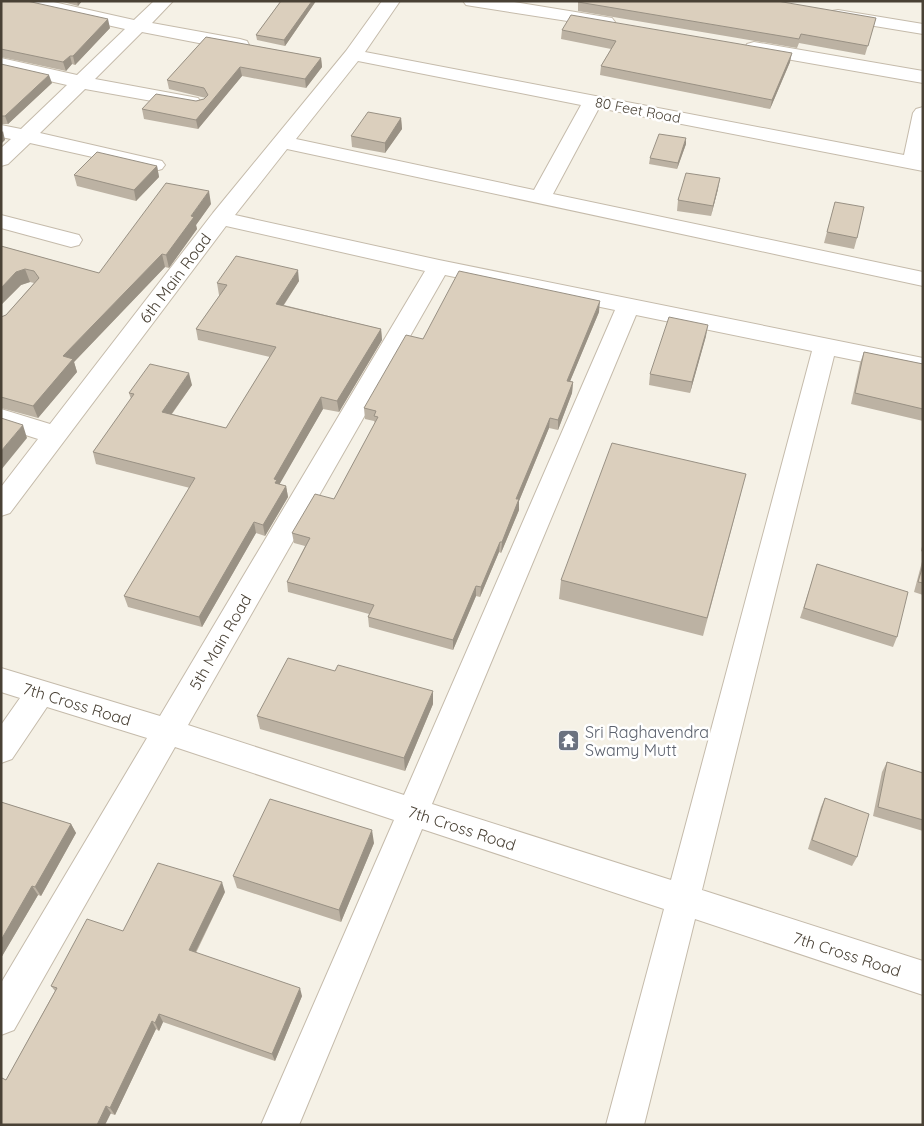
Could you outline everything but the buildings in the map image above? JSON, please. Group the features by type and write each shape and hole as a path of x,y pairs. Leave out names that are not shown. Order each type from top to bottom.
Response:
{"street":[{"path":"24,1 138,26 260,49"},
{"path":"1,160 164,1"},
{"name":"6th Main Road","path":"1,506 220,218 281,142 341,60 391,1"},
{"path":"472,1 621,25"},
{"path":"817,11 923,29"},
{"path":"738,45 923,77"},
{"name":"80 Feet Road","path":"341,60 593,101 918,164"},
{"path":"1,64 81,82 198,103"},
{"path":"540,198 593,101"},
{"path":"918,164 923,113"},
{"path":"1,131 155,165"},
{"path":"281,142 923,279"},
{"path":"220,218 439,267 923,366"},
{"path":"1,221 71,240"},
{"name":"5th Main Road","path":"1,1017 439,267"},
{"path":"280,1125 628,306"},
{"path":"625,1125 825,346"},
{"path":"1,418 55,435"},
{"name":"7th Cross Road","path":"1,680 168,732 923,978"},
{"path":"1,750 40,693"}],"place":[{"name":"Sri Raghavendra Swamy Mutt","path":"569,741"}]}
